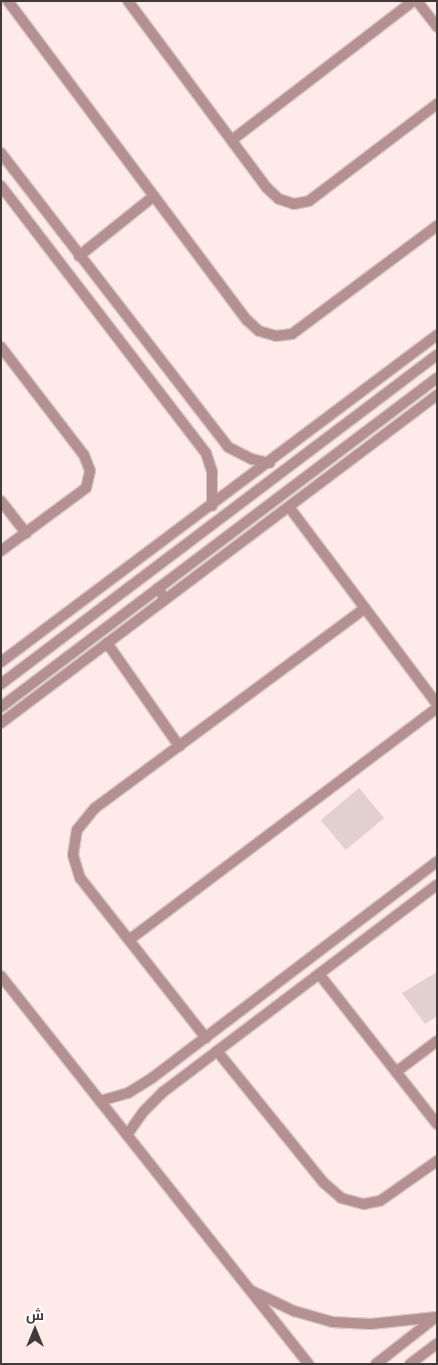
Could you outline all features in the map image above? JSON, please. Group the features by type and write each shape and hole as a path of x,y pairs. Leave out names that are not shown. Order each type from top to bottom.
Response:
{"street":[{"path":"8,1 247,320 259,331 276,336 299,329 437,226"},
{"path":"128,1 232,140 279,199 294,204 310,201 437,104"},
{"path":"232,140 415,1 437,27"},
{"path":"1,153 198,412 228,447 252,459 270,463"},
{"path":"1,186 185,426 210,463 212,506"},
{"path":"79,256 154,196"},
{"path":"1,662 270,463 437,335"},
{"path":"1,347 84,456 90,472 86,488 1,551"},
{"path":"1,684 437,355"},
{"path":"1,707 437,378"},
{"path":"1,723 437,395"},
{"path":"185,426 198,412"},
{"path":"1,501 26,533"},
{"path":"289,507 437,704"},
{"path":"158,588 166,599"},
{"path":"206,1038 80,878 74,862 74,838 88,814 365,608"},
{"path":"107,643 179,746"},
{"path":"129,940 437,708"},
{"path":"100,1102 140,1086 437,862"},
{"path":"127,1135 153,1101 437,885"},
{"path":"319,974 437,1124"},
{"path":"1,976 308,1364"},
{"path":"396,1072 437,1041"},
{"path":"217,1051 324,1183 341,1198 356,1203 380,1201 437,1161"},
{"path":"249,1290 294,1311 332,1322 371,1324 437,1317"},
{"path":"376,1364 437,1317"},
{"path":"410,1364 437,1344"}],"building":[{"path":"359,788 384,818 346,850 321,820"},
{"path":"437,972 437,1016 425,1024 402,993"}]}
